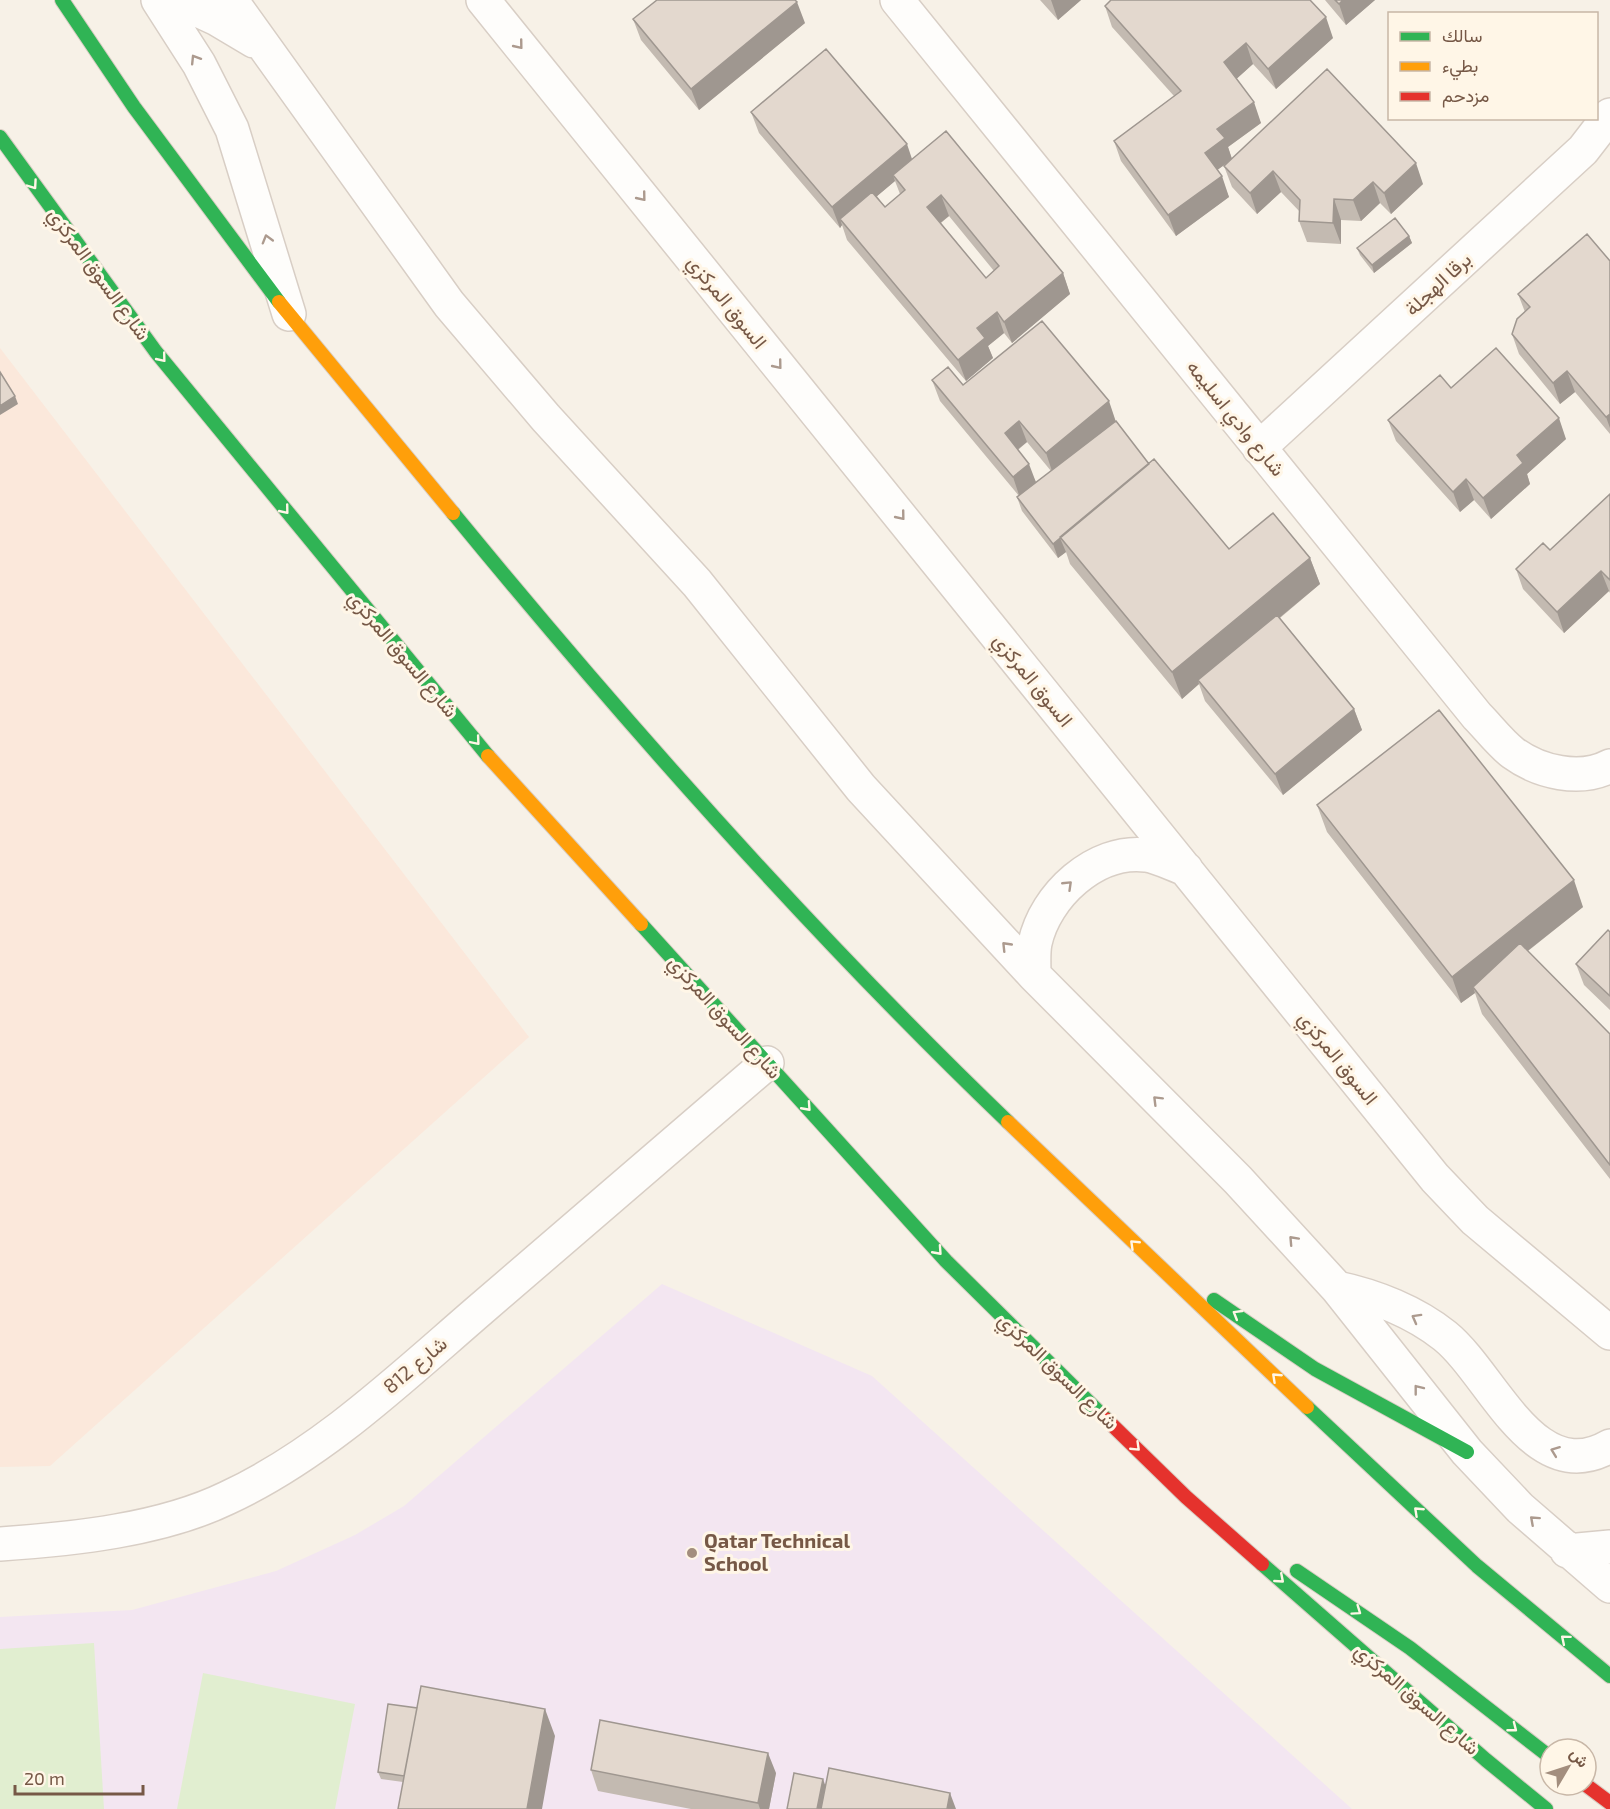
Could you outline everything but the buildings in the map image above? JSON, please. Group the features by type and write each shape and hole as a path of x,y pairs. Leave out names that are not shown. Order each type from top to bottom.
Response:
{"main road":[{"path":"62,0 134,107 290,316 521,596 731,836 919,1037 1172,1281 1477,1566 1610,1676"},
{"name":"شارع السوق المركزي","path":"0,137 156,352 488,756 946,1261 1186,1497 1486,1760 1546,1809"},
{"path":"1172,1281 1244,1318 1315,1369 1467,1452"},
{"path":"1186,1497 1270,1552"},
{"path":"1288,1565 1410,1648 1538,1748"},
{"path":"1486,1760 1533,1809"}],"street":[{"path":"158,0 199,64 232,129 290,316"},
{"path":"176,0 217,19 265,49"},
{"path":"231,0 449,304 546,418 697,583 861,788 1034,975 1238,1180 1337,1288 1467,1452 1520,1508 1610,1586"},
{"name":"السوق المركزي","path":"483,0 1435,1178 1475,1220 1610,1333"},
{"name":"شارع وادي اسليمه","path":"897,0 1477,716 1513,753 1554,773 1598,773 1610,766"},
{"name":"برقا الهجلة","path":"1259,447 1583,150 1610,115"},
{"path":"1034,975 1034,944 1044,915 1074,879 1086,870 1115,859 1146,855 1186,869"},
{"name":"شارع 812","path":"0,1544 44,1541 160,1522 227,1498 296,1459 416,1365 767,1064"},
{"path":"1337,1288 1364,1294 1418,1317 1446,1337 1475,1368 1516,1422 1544,1447 1572,1457 1593,1456 1610,1446"},
{"path":"1568,1551 1610,1547"}],"shaded area":[{"path":"0,348 529,1037 50,1466 0,1467"},
{"name":"Qatar Technical School","path":"662,1284 872,1376 1352,1809 0,1809 0,1617 132,1610 276,1571 355,1535 404,1506"}],"green space":[{"path":"94,1643 104,1809 0,1809 0,1649"},
{"path":"203,1673 355,1704 335,1809 177,1809"}],"traffic: fast":[{"path":"62,0 134,107 279,302"},
{"path":"0,137 156,352 488,756"},
{"path":"453,513 585,671 791,902 934,1050 1008,1122"},
{"path":"641,924 946,1261 1106,1419"},
{"path":"1214,1300 1315,1369 1467,1452"},
{"path":"1307,1407 1477,1566 1610,1676"},
{"path":"1262,1564 1486,1760 1546,1809"},
{"path":"1297,1571 1410,1648 1538,1748"}],"traffic: slow":[{"path":"279,302 453,513"},
{"path":"488,756 641,924"},
{"path":"1008,1122 1307,1407"}],"traffic: jam":[{"path":"1106,1419 1186,1497 1262,1564"},
{"path":"1598,1794 1610,1803"}],"place":[{"name":"Qatar Technical School","path":"692,1553"}]}
